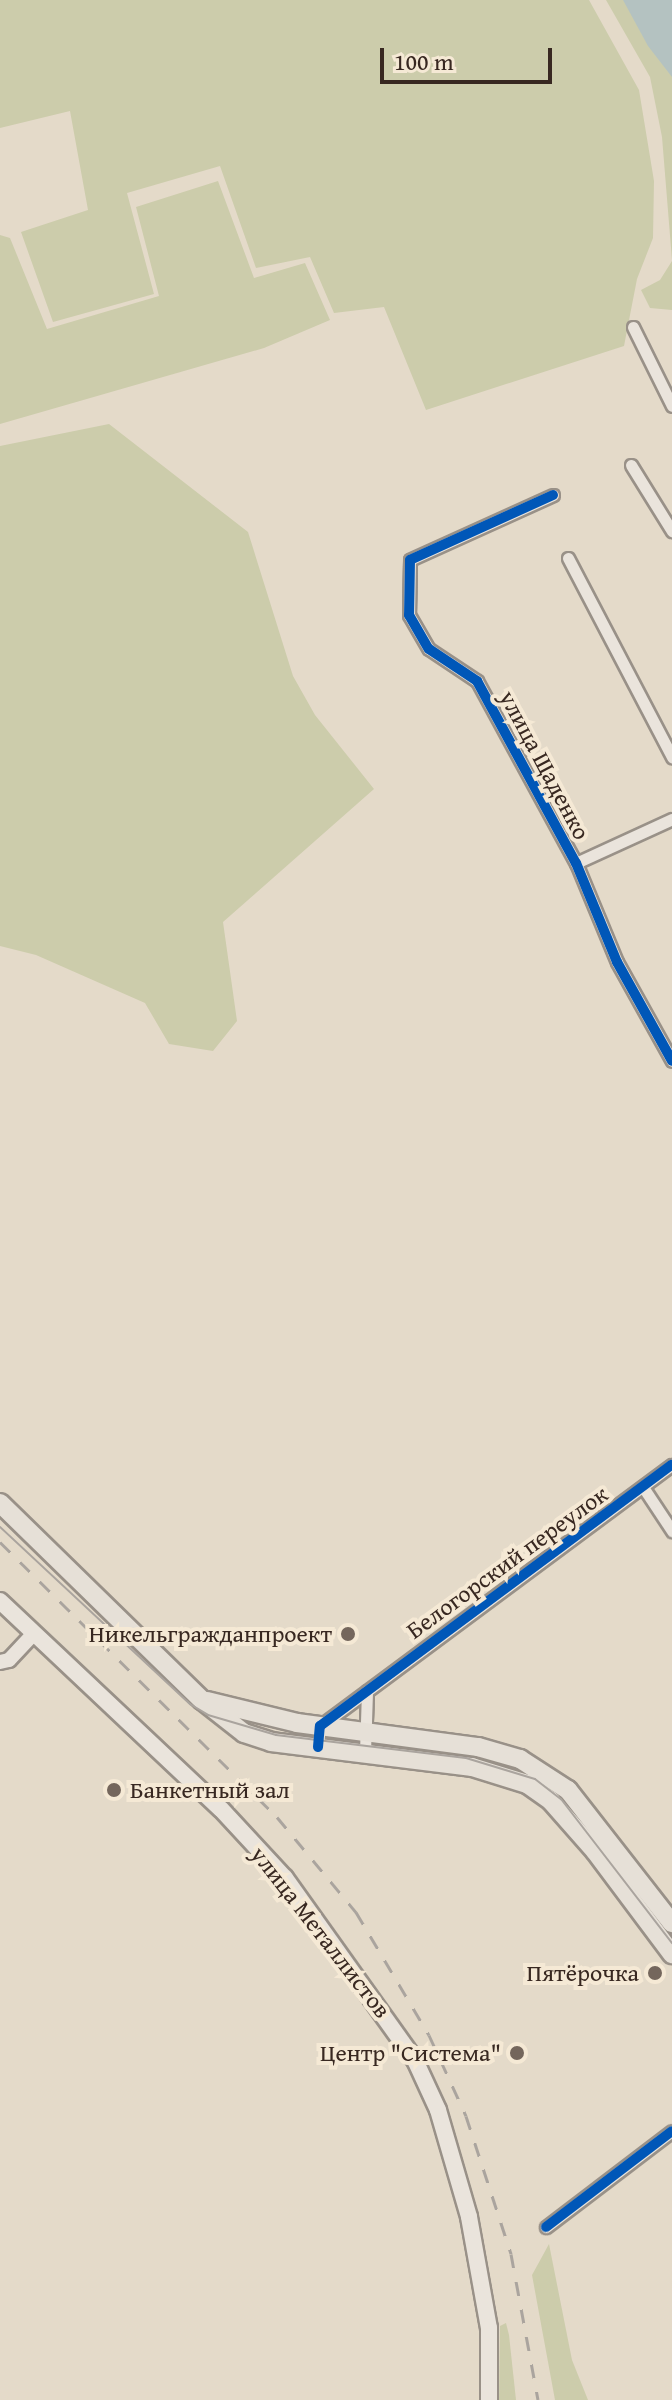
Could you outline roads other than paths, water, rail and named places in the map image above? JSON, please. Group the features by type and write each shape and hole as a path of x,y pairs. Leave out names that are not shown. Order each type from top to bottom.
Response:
{"main road":[{"path":"0,1503 202,1700 244,1733 295,1745 365,1752 500,1773 527,1784 602,1845"},
{"name":"улица Металлистов","path":"0,1601 221,1809 285,1878 415,2060 438,2110 469,2217 489,2328 489,2400"},
{"path":"202,1700 297,1723 502,1752 531,1764 568,1790 602,1845 665,1923 672,1954"}],"street":[{"path":"633,327 672,406"},
{"path":"631,465 672,531"},
{"name":"улица Щаденко","path":"553,495 410,560 409,615 429,649 477,681 576,863 617,962 672,1061"},
{"path":"568,558 672,757"},
{"path":"576,863 672,819"},
{"name":"Белогорский переулок","path":"320,1726 672,1465"},
{"path":"643,1487 672,1531"},
{"path":"0,1662 9,1660 33,1634"},
{"path":"367,1691 394,1756"},
{"path":"295,1745 297,1723"},
{"path":"318,1747 320,1726"},
{"path":"365,1752 386,1735"},
{"path":"386,1735 394,1756"},
{"path":"546,2227 672,2131"}],"tram line":[{"path":"0,1527 190,1704 208,1715 276,1735 466,1758 535,1779 561,1799 672,1943"}],"railway":[{"path":"0,1542 277,1817 356,1912 429,2035 466,2116 511,2254 538,2400"}],"place":[{"name":"Никельгражданпроект","path":"348,1634"},
{"name":"Банкетный зал","path":"114,1790"},
{"name":"Пятёрочка","path":"655,1973"},
{"name":"Центр \"Система\"","path":"517,2053"}]}
